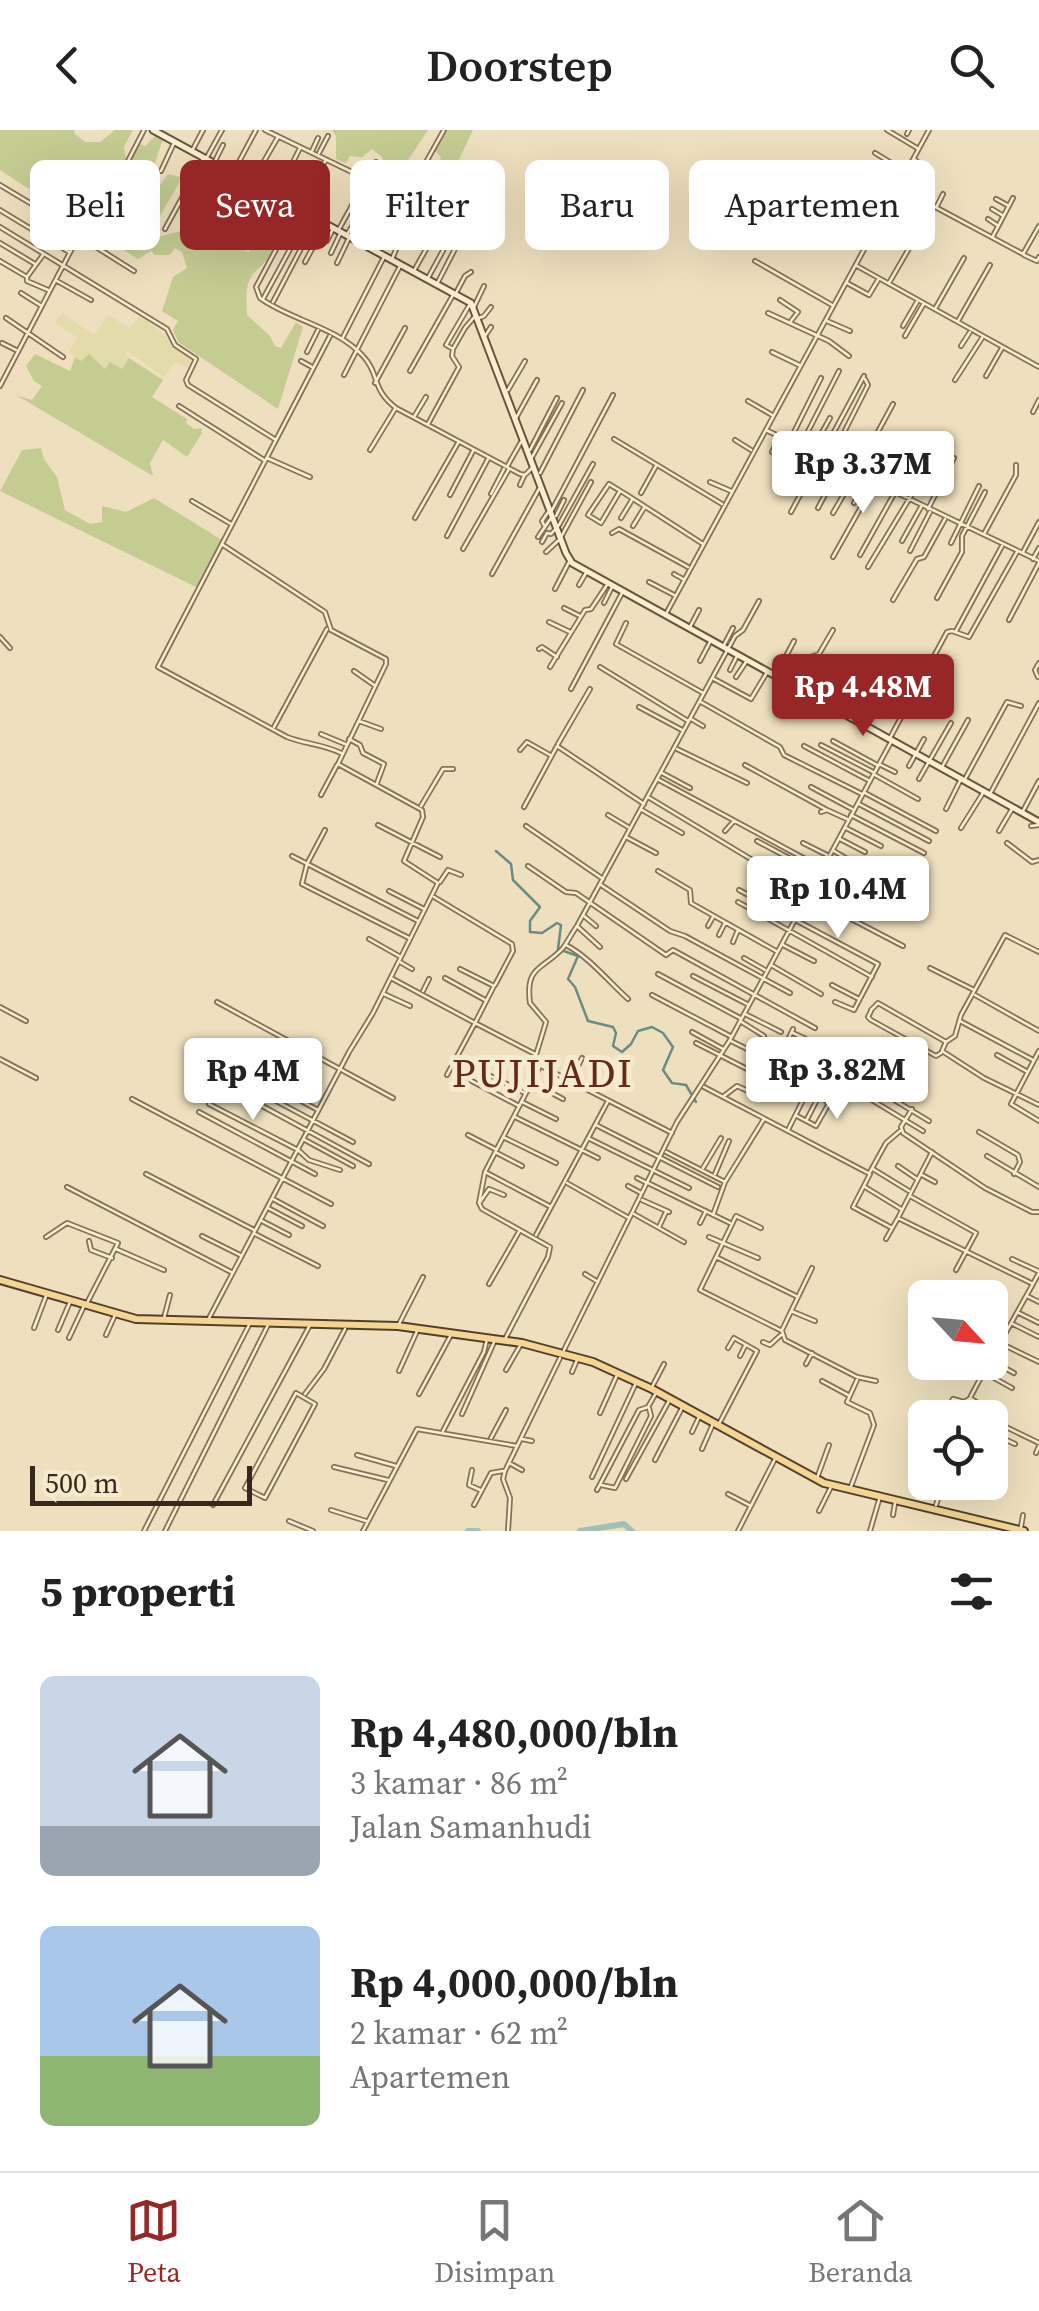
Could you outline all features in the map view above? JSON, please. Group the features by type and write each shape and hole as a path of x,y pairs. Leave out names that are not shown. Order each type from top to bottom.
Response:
{"main road":[{"path":"0,1280 85,1305 101,1306 115,1315 194,1323 419,1327 522,1342 578,1357 637,1382 832,1485 986,1527 1022,1530"}],"street":[{"path":"129,160 144,130"},
{"path":"153,130 172,137 208,160"},
{"path":"192,151 203,130"},
{"path":"212,160 222,130"},
{"path":"240,160 256,130"},
{"path":"265,130 350,171"},
{"path":"428,160 444,130"},
{"path":"887,130 918,149"},
{"path":"916,160 913,158 928,130"},
{"path":"265,160 279,135"},
{"path":"318,155 328,136"},
{"path":"161,172 172,137"},
{"path":"311,152 318,138"},
{"path":"212,160 223,145"},
{"path":"292,160 300,146"},
{"path":"875,153 886,160"},
{"path":"0,185 30,204"},
{"path":"943,194 935,207 1037,261 1039,257"},
{"path":"992,237 1013,198"},
{"path":"996,200 1008,206"},
{"path":"165,229 180,207"},
{"path":"992,209 1004,216"},
{"path":"0,210 70,252 0,386"},
{"path":"331,252 350,216"},
{"path":"988,220 998,226"},
{"path":"330,239 350,223"},
{"path":"330,226 454,294 484,316 491,306"},
{"path":"1023,254 1039,226"},
{"path":"0,227 167,329 175,344 196,360 186,380 188,386 276,440"},
{"path":"337,263 342,233"},
{"path":"0,243 36,265"},
{"path":"103,250 134,270"},
{"path":"280,250 256,287 263,300 356,350 368,363 379,393 396,408 525,475"},
{"path":"263,300 286,250"},
{"path":"272,304 301,250"},
{"path":"305,262 312,250"},
{"path":"392,260 396,250"},
{"path":"414,272 426,250"},
{"path":"427,280 443,250"},
{"path":"436,284 455,250"},
{"path":"666,615 864,250"},
{"path":"889,283 909,250"},
{"path":"44,252 27,281 50,291"},
{"path":"342,340 384,256"},
{"path":"934,310 964,258"},
{"path":"0,261 28,277"},
{"path":"755,261 834,306"},
{"path":"344,374 400,265"},
{"path":"856,265 1039,367"},
{"path":"957,323 990,266"},
{"path":"410,371 465,276 471,272"},
{"path":"846,282 869,294 879,278"},
{"path":"55,280 91,300"},
{"path":"428,425 459,367 453,350 484,286"},
{"path":"21,294 42,306"},
{"path":"780,300 798,312 791,322"},
{"path":"903,326 918,300"},
{"path":"905,336 924,304"},
{"path":"475,311 538,486 570,561 1039,824"},
{"path":"453,350 446,345 475,311"},
{"path":"768,313 829,341 849,356"},
{"path":"6,318 63,357"},
{"path":"826,320 850,331"},
{"path":"482,354 491,326"},
{"path":"375,382 405,328"},
{"path":"306,352 319,329"},
{"path":"961,346 971,330"},
{"path":"330,335 158,667 295,740 320,743 342,754"},
{"path":"956,380 982,337"},
{"path":"2,343 18,351"},
{"path":"986,376 1002,347"},
{"path":"772,352 800,366"},
{"path":"301,361 314,367"},
{"path":"506,393 525,361"},
{"path":"800,446 839,371"},
{"path":"791,512 863,377 868,384 829,461"},
{"path":"789,442 821,378"},
{"path":"515,419 538,380"},
{"path":"492,574 582,390"},
{"path":"538,537 613,394"},
{"path":"414,417 426,397"},
{"path":"520,485 557,398"},
{"path":"1033,412 1039,400"},
{"path":"748,401 773,416"},
{"path":"530,461 562,403"},
{"path":"833,513 893,404"},
{"path":"179,406 266,459 310,477"},
{"path":"370,450 396,408"},
{"path":"811,452 830,418"},
{"path":"765,430 1039,562 1009,620"},
{"path":"818,508 862,434"},
{"path":"868,567 941,436"},
{"path":"772,452 780,437"},
{"path":"614,439 724,504"},
{"path":"463,550 522,440"},
{"path":"735,440 753,451"},
{"path":"415,518 459,441"},
{"path":"854,503 888,441"},
{"path":"450,495 474,449"},
{"path":"885,488 907,452"},
{"path":"448,536 489,458"},
{"path":"910,551 954,458"},
{"path":"557,530 592,464"},
{"path":"642,493 657,465"},
{"path":"983,535 1016,475 1016,465"},
{"path":"491,494 507,468"},
{"path":"546,552 560,539 591,482"},
{"path":"710,482 731,491"},
{"path":"833,557 875,483"},
{"path":"620,491 601,523 590,518 588,515 608,484 620,491 633,499 703,544"},
{"path":"951,544 979,486"},
{"path":"937,598 962,552 966,528 985,492"},
{"path":"860,555 894,493"},
{"path":"621,518 633,499"},
{"path":"551,516 564,500"},
{"path":"192,502 232,525"},
{"path":"902,541 922,506"},
{"path":"633,526 645,507"},
{"path":"894,600 916,559 924,557 946,518"},
{"path":"508,1531 510,1498 503,1479 505,1472 672,1133 742,1018 946,634 950,631 970,636 1039,522"},
{"path":"612,533 618,529 690,568"},
{"path":"542,542 547,532 557,530"},
{"path":"956,632 1002,544"},
{"path":"223,545 329,617 328,628 273,728"},
{"path":"1033,558 1039,548"},
{"path":"555,589 570,561"},
{"path":"579,585 587,571"},
{"path":"674,574 684,579"},
{"path":"649,582 676,596"},
{"path":"604,603 610,584"},
{"path":"550,667 585,610 591,609 610,584"},
{"path":"571,689 622,591"},
{"path":"726,648 759,601"},
{"path":"564,608 581,617"},
{"path":"689,628 699,610"},
{"path":"549,622 573,634"},
{"path":"626,623 616,644 704,694"},
{"path":"321,795 386,659 328,628"},
{"path":"672,1133 540,1066 536,1055 546,1022 530,1003 530,980 539,965 562,948 577,926 712,679 733,628"},
{"path":"783,708 808,658 819,654 833,630"},
{"path":"0,636 10,648"},
{"path":"700,661 711,640"},
{"path":"775,676 794,641"},
{"path":"538,649 542,647 557,657"},
{"path":"730,670 738,655"},
{"path":"736,677 747,660"},
{"path":"1038,677 1039,663"},
{"path":"600,667 703,726"},
{"path":"712,679 751,700 767,671"},
{"path":"354,672 376,686"},
{"path":"799,707 820,674"},
{"path":"524,807 590,689"},
{"path":"700,701 780,747 784,754 936,830"},
{"path":"852,719 862,701"},
{"path":"946,809 1008,701 1021,706"},
{"path":"960,828 986,793 1039,703"},
{"path":"640,707 684,731"},
{"path":"357,720 380,729"},
{"path":"941,768 968,720"},
{"path":"919,780 951,724"},
{"path":"321,734 360,745 363,753 384,764 376,784"},
{"path":"909,766 924,739"},
{"path":"832,741 895,772"},
{"path":"520,750 527,742 551,756"},
{"path":"820,745 918,799"},
{"path":"557,746 644,804"},
{"path":"804,746 870,780"},
{"path":"675,748 747,783"},
{"path":"338,764 420,808 423,817 404,858 406,864 438,883"},
{"path":"745,765 827,810 850,817 924,854"},
{"path":"420,808 443,769 454,768"},
{"path":"662,772 690,788"},
{"path":"658,779 822,868"},
{"path":"1022,813 1039,781"},
{"path":"811,787 854,809"},
{"path":"648,797 764,867 812,886 826,898"},
{"path":"857,803 929,841"},
{"path":"998,830 1013,808"},
{"path":"641,810 682,833"},
{"path":"821,812 827,810"},
{"path":"608,816 631,828"},
{"path":"725,831 734,819"},
{"path":"1031,826 1039,824"},
{"path":"378,825 440,857"},
{"path":"526,826 603,879"},
{"path":"845,827 881,846"},
{"path":"325,830 301,880 306,888 410,938"},
{"path":"626,837 656,853"},
{"path":"839,838 865,852"},
{"path":"757,841 838,890"},
{"path":"803,843 852,873"},
{"path":"1007,843 1032,862 1039,860"},
{"path":"832,850 849,860"},
{"path":"292,856 419,922"},
{"path":"528,866 566,892 576,892 666,955 673,950 814,1028"},
{"path":"208,1321 438,883 447,870 461,875"},
{"path":"658,871 690,890 691,904 777,952"},
{"path":"764,874 903,946"},
{"path":"600,884 670,931 790,993"},
{"path":"739,890 878,964 852,1012 835,1002"},
{"path":"389,891 425,910"},
{"path":"432,896 512,944 513,951 447,1075"},
{"path":"738,902 873,978"},
{"path":"583,915 596,926"},
{"path":"708,926 714,916"},
{"path":"719,935 726,922"},
{"path":"577,926 600,947"},
{"path":"732,942 739,929"},
{"path":"946,1042 879,1003 868,1015 936,1056 955,1036 959,1021 1005,936 1039,952"},
{"path":"369,939 412,969"},
{"path":"781,944 814,961"},
{"path":"562,948 580,952 628,999"},
{"path":"744,958 767,971"},
{"path":"770,965 821,994"},
{"path":"930,968 1039,1031"},
{"path":"460,969 494,986"},
{"path":"658,974 742,1018 781,1032"},
{"path":"693,976 748,1005"},
{"path":"390,978 536,1055"},
{"path":"445,978 486,1000"},
{"path":"422,994 429,979"},
{"path":"832,985 860,1000"},
{"path":"382,993 410,1006"},
{"path":"652,995 812,1081"},
{"path":"218,1002 394,1098"},
{"path":"0,1007 26,1021"},
{"path":"742,1018 764,1036"},
{"path":"959,1021 1034,1060"},
{"path":"787,1131 821,1064 786,1044 793,1031 828,1050"},
{"path":"692,1032 724,1050"},
{"path":"696,1043 748,1069"},
{"path":"751,1051 756,1045 767,1050"},
{"path":"1039,1051 1012,1106 1039,1121"},
{"path":"942,1052 1039,1106"},
{"path":"997,1055 1028,1072"},
{"path":"570,1082 582,1058"},
{"path":"0,1059 36,1078"},
{"path":"223,1059 318,1110"},
{"path":"505,1339 550,1250 548,1244 482,1209 479,1203 485,1172 540,1066"},
{"path":"478,1070 526,1094"},
{"path":"233,1078 353,1142"},
{"path":"468,1080 556,1119"},
{"path":"532,1082 564,1099"},
{"path":"846,1085 923,1131"},
{"path":"702,1086 871,1171 976,1233"},
{"path":"724,1096 737,1086 759,1096"},
{"path":"786,1111 817,1125 828,1105 808,1090"},
{"path":"881,1092 929,1121"},
{"path":"806,1120 819,1096"},
{"path":"132,1099 331,1204"},
{"path":"535,1237 608,1101"},
{"path":"253,1102 369,1164"},
{"path":"209,1104 298,1150 309,1160 340,1170"},
{"path":"892,1228 853,1207 886,1142 901,1130 911,1109"},
{"path":"199,1112 315,1174"},
{"path":"514,1116 598,1158"},
{"path":"713,1214 725,1182 765,1118"},
{"path":"594,1125 718,1188"},
{"path":"901,1130 985,1188 1039,1212"},
{"path":"980,1132 1018,1155 1020,1162 1014,1174"},
{"path":"468,1135 522,1166"},
{"path":"503,1137 556,1163"},
{"path":"588,1138 689,1188"},
{"path":"702,1170 722,1138"},
{"path":"304,1139 352,1166"},
{"path":"714,1176 726,1153 722,1149 730,1141"},
{"path":"665,1151 725,1182"},
{"path":"886,1240 932,1152"},
{"path":"987,1156 1039,1187"},
{"path":"898,1166 918,1180"},
{"path":"485,1172 552,1208"},
{"path":"146,1174 318,1266"},
{"path":"921,1174 935,1182"},
{"path":"637,1178 731,1224"},
{"path":"565,1182 659,1226 684,1242"},
{"path":"628,1186 668,1212 659,1226"},
{"path":"864,1186 902,1210"},
{"path":"67,1188 232,1273"},
{"path":"479,1203 489,1189 504,1195"},
{"path":"272,1198 323,1226"},
{"path":"267,1208 302,1226"},
{"path":"700,1223 706,1211"},
{"path":"761,1228 737,1216 700,1290 782,1332 785,1340 857,1377 876,1381"},
{"path":"898,1218 1033,1284"},
{"path":"260,1221 289,1235"},
{"path":"46,1237 67,1223 116,1242 112,1258 69,1338"},
{"path":"956,1270 979,1227"},
{"path":"489,1284 520,1229"},
{"path":"202,1236 242,1255"},
{"path":"710,1237 758,1258"},
{"path":"89,1241 91,1250 112,1258"},
{"path":"116,1249 164,1270"},
{"path":"715,1257 796,1296"},
{"path":"1008,1331 1038,1275 1012,1259"},
{"path":"763,1342 770,1345 782,1332 812,1268"},
{"path":"586,1274 599,1282"},
{"path":"398,1326 423,1277"},
{"path":"34,1328 48,1294"},
{"path":"163,1320 170,1296"},
{"path":"1027,1296 1039,1302"},
{"path":"58,1330 70,1301"},
{"path":"790,1310 815,1322"},
{"path":"1018,1312 1039,1323"},
{"path":"106,1335 115,1315"},
{"path":"144,1531 250,1322"},
{"path":"165,1531 269,1322"},
{"path":"304,1396 324,1369 348,1323"},
{"path":"213,1505 310,1324"},
{"path":"1012,1324 1039,1337"},
{"path":"399,1371 419,1327"},
{"path":"419,1394 453,1332"},
{"path":"462,1414 491,1338"},
{"path":"442,1433 491,1338"},
{"path":"702,1448 757,1351 734,1338 728,1348"},
{"path":"506,1370 522,1342"},
{"path":"740,1356 746,1344"},
{"path":"1008,1348 1039,1362"},
{"path":"806,1364 812,1353"},
{"path":"572,1372 578,1357"},
{"path":"601,1485 614,1490 651,1416 648,1406 664,1364"},
{"path":"1008,1371 1014,1374"},
{"path":"600,1412 618,1374"},
{"path":"849,1490 873,1418 869,1412 846,1402 857,1377"},
{"path":"967,1400 979,1380"},
{"path":"997,1380 1012,1388"},
{"path":"822,1381 850,1396"},
{"path":"592,1477 637,1382"},
{"path":"296,1393 304,1396 314,1405 265,1498 245,1488 296,1393"},
{"path":"626,1480 670,1400"},
{"path":"598,1490 639,1410 648,1406"},
{"path":"655,1460 683,1407"},
{"path":"491,1440 506,1410"},
{"path":"692,1432 700,1416"},
{"path":"1008,1428 1039,1444 1036,1453"},
{"path":"363,1531 418,1430 517,1446"},
{"path":"521,1439 532,1441"},
{"path":"624,1439 636,1445"},
{"path":"1008,1440 1015,1444"},
{"path":"817,1479 830,1445"},
{"path":"357,1455 398,1466"},
{"path":"738,1531 776,1457"},
{"path":"510,1463 522,1470"},
{"path":"334,1466 390,1480"},
{"path":"472,1470 469,1485 481,1491"},
{"path":"474,1505 493,1471 505,1472"},
{"path":"819,1511 832,1485"},
{"path":"728,1494 750,1506"},
{"path":"870,1531 879,1498"},
{"path":"935,1510 938,1500"},
{"path":"892,1515 895,1502"},
{"path":"331,1510 368,1521"},
{"path":"1022,1530 1023,1515"},
{"path":"288,1521 313,1531"}],"shaded area":[{"path":"62,313 94,335 108,315 130,328 140,315 190,356 190,363 187,368 175,362 164,377 127,351 125,355 129,358 122,369 105,370 81,361 69,351 78,338 55,323"}],"green space":[{"path":"0,130 75,130 85,142 100,142 115,130 133,130 124,147 126,160 30,160 30,190 0,170"},
{"path":"332,130 428,130 408,160 383,160 372,149 362,157 350,156 346,163 336,159 336,136"},
{"path":"446,130 473,130 459,160 440,160 435,151"},
{"path":"156,135 163,139 156,160 131,160 140,144 145,146"},
{"path":"168,174 180,177 160,216 160,185"},
{"path":"180,231 180,250 274,250 249,282 247,315 281,348 296,322 303,327 278,409 178,342 173,330 178,321 162,311 173,277 187,268 182,252 175,248 170,255 155,255 151,251 138,259 124,250 160,250 160,236"},
{"path":"35,354 70,371 75,357 81,361 89,354 105,369 110,362 122,369 129,358 163,380 152,397 187,419 186,423 194,429 201,428 202,433 187,457 163,440 150,463 153,476 16,395 32,400 42,386 34,381 26,366"},
{"path":"41,448 57,477 65,510 90,524 102,522 102,506 126,512 154,498 222,540 198,588 0,491 22,450"}],"waterway":[{"path":"496,851 511,864 513,880 540,907 530,921 530,932 542,933 557,923 561,925 558,949 578,956 568,979 588,1021 613,1027 613,1046 622,1052 638,1031 652,1027 663,1033 673,1047 663,1070 672,1083 686,1085 696,1102"},
{"path":"580,1531 624,1524 632,1531"},
{"path":"468,1531 478,1531"}],"district":[{"name":"PUJIJADI","path":"543,1073"}]}
